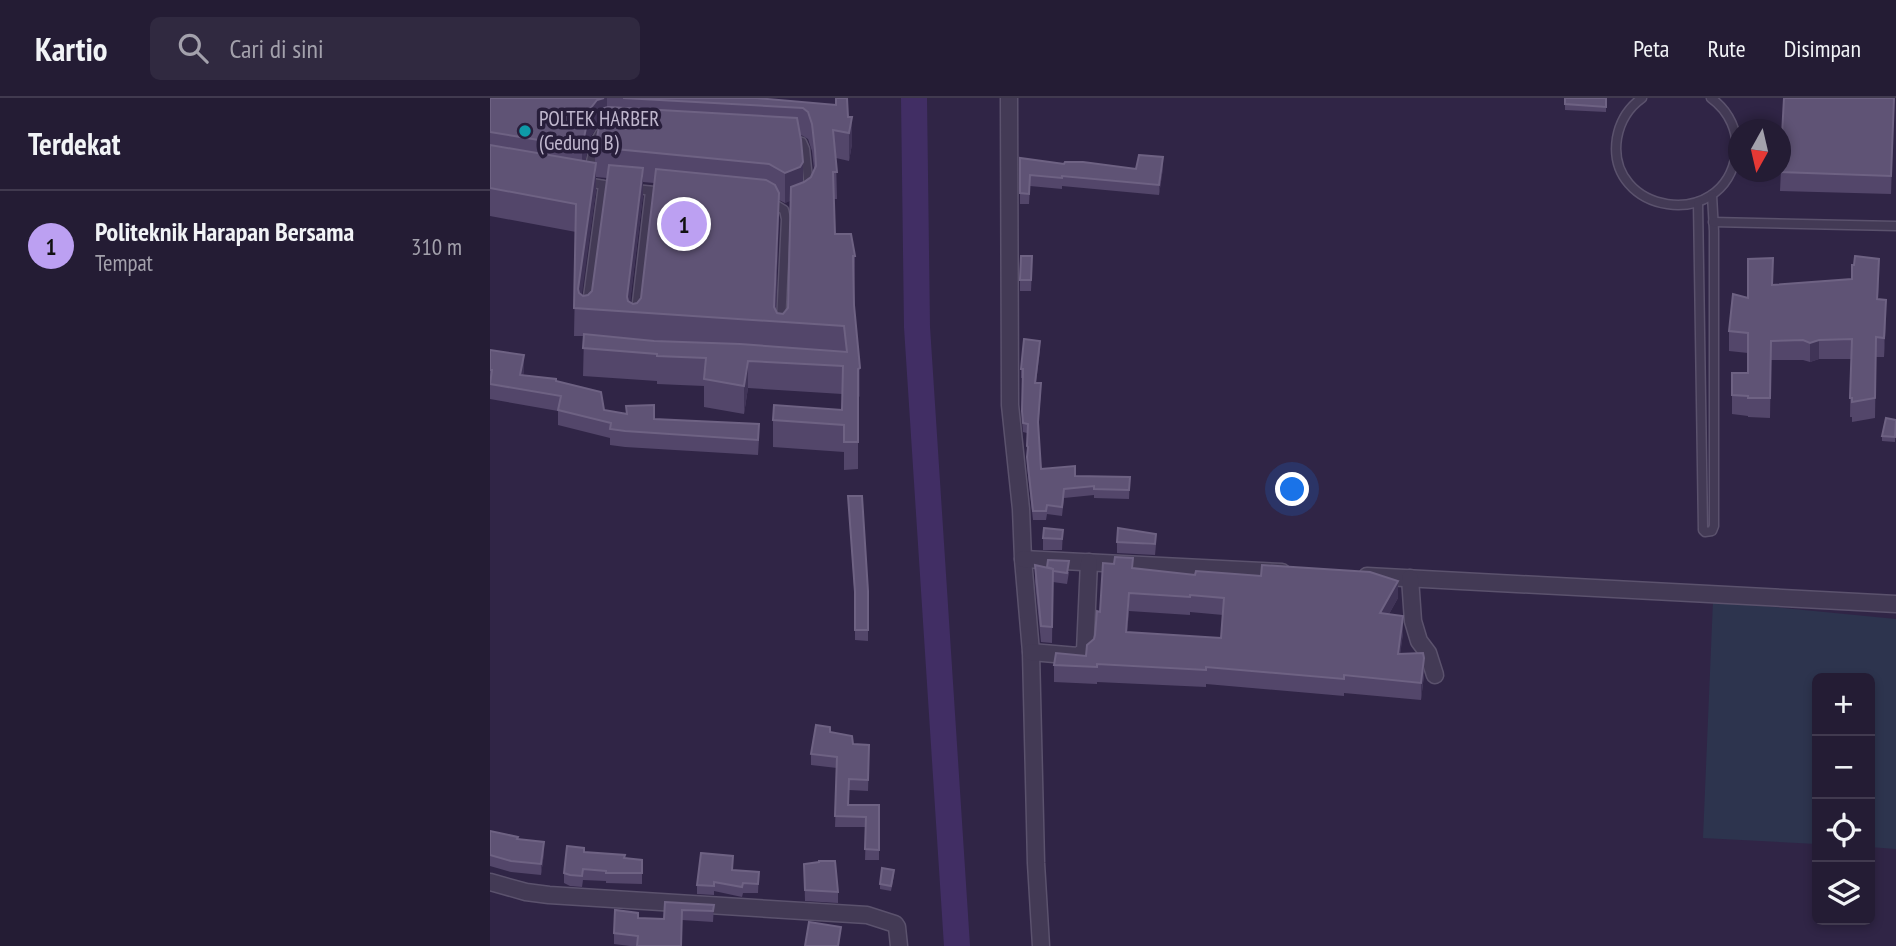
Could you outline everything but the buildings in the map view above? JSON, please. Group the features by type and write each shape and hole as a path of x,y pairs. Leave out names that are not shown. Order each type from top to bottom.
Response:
{"street":[{"path":"1009,98 1010,405 1021,509 1031,652 1036,863 1041,946"},
{"path":"1023,559 1303,573"},
{"path":"1031,652 1078,656 1085,651 1089,562"},
{"path":"1357,576 1896,604"},
{"path":"1410,578 1413,621 1435,676"},
{"path":"490,882 549,895 867,915 895,923 899,946"}],"lane":[{"path":"1637,100 1619,128 1617,156 1622,170 1629,183 1645,197 1665,205 1680,206 1712,195 1728,178 1734,165 1737,151 1732,122 1711,98"},
{"path":"587,182 596,140 600,133 607,131"},
{"path":"784,140 802,142 806,149 808,198"},
{"path":"574,180 603,186 676,193"},
{"path":"585,317 603,186"},
{"path":"634,325 650,191"},
{"path":"1698,202 1705,532 1712,531 1714,526 1712,195"},
{"path":"768,201 784,210 786,219 781,335"},
{"path":"784,210 794,206"},
{"path":"1713,222 1896,226"}],"shaded area":[{"path":"1713,601 1896,619 1896,849 1875,847 1875,673 1812,673 1812,844 1703,838"}],"waterway":[{"path":"914,98 917,327 957,946"}],"place":[{"name":"POLTEK HARBER (Gedung B)","path":"525,131"},
{"name":"Politeknik Harapan Bersama","path":"684,224"}]}
